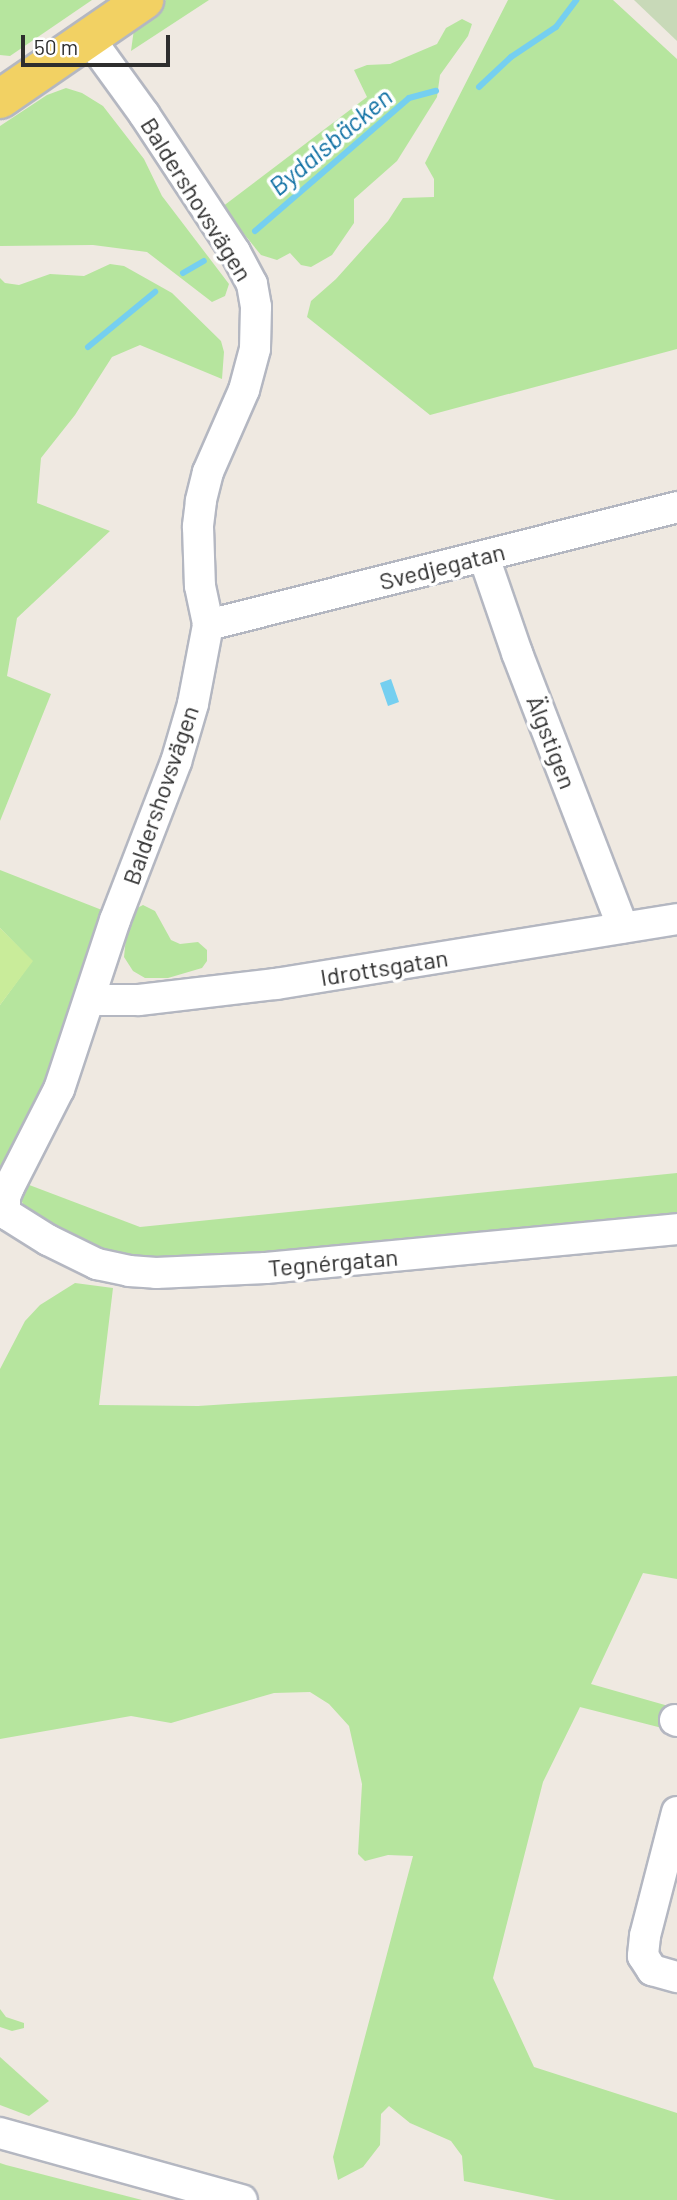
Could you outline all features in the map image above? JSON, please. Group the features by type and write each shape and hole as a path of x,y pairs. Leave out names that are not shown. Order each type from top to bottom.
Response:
{"main road":[{"path":"0,99 144,0"}],"street":[{"name":"Baldershovsvägen","path":"5,1210 5,1197 58,1089 115,920 176,762 193,704 208,625 200,586 198,527 201,501 208,472 244,390 255,349 256,307 252,284 235,253 144,114 89,38"},
{"name":"Svedjegatan","path":"208,625 677,508"},
{"name":"Älgstigen","path":"484,557 517,653 623,927"},
{"name":"Idrottsgatan","path":"90,1000 139,1000 276,984 677,919"},
{"name":"Tegnérgatan","path":"5,1210 8,1215 48,1240 97,1264 156,1273 266,1268 677,1229"},
{"path":"677,1812 645,1936 643,1956 652,1970 677,1977"},
{"path":"0,2133 242,2200"}],"green space":[{"path":"0,0 92,0 10,56 0,55"},
{"path":"166,0 209,0 131,51 134,29 145,14"},
{"path":"508,0 613,0 677,59 677,349 430,415 307,317 311,301 336,279 388,221 403,198 434,197 434,179 425,163"},
{"path":"634,0 677,0 677,41"},
{"path":"462,19 472,24 468,36 440,75 437,97 397,161 354,199 354,223 332,255 311,267 301,265 290,253 277,260 261,255 222,207 367,97 354,70 367,65 390,64 437,44 446,28"},
{"path":"66,88 82,93 103,106 144,159 162,196 229,284 225,296 212,302 147,252 93,245 0,246 0,126 47,95"},
{"path":"110,264 124,266 172,293 221,341 224,352 222,379 140,345 112,357 75,415 41,458 37,503 110,531 17,618 7,676 51,694 0,821 0,278 5,283 19,285 50,274 84,276"},
{"path":"0,870 107,912 28,1131 0,1169 0,1005 32,961 0,928"},
{"path":"143,905 155,911 171,940 180,944 198,942 207,950 207,961 202,968 168,978 145,978 133,971 124,957 126,937 137,908"},
{"path":"0,928 33,961 0,1005"},
{"path":"677,1173 677,1214 188,1260 133,1259 70,1236 28,1211 18,1196 24,1183 140,1227"},
{"path":"75,1283 113,1288 99,1405 198,1406 677,1376 677,1579 643,1573 591,1684 672,1707 666,1729 580,1707 543,1782 493,1978 534,2067 677,2113 677,2200 556,2200 464,2181 462,2156 451,2141 410,2123 389,2106 381,2114 380,2145 363,2167 338,2180 333,2157 413,1856 388,1855 365,1861 358,1854 362,1784 349,1726 329,1704 310,1692 274,1693 171,1723 131,1716 0,1739 0,1369 25,1321 40,1305"},
{"path":"0,2009 6,2017 24,2023 24,2028 12,2031 0,2027"},
{"path":"0,2057 49,2101 29,2116 0,2105"},
{"path":"0,2163 6,2165 142,2200 0,2200"}],"water":[{"path":"391,679 399,702 388,706 380,683"}],"waterway":[{"name":"Bydalsbäcken","path":"479,87 511,57 556,27 576,0"},
{"name":"Bydalsbäcken","path":"255,231 409,98 436,91"},
{"name":"Bydalsbäcken","path":"183,273 204,261"},
{"name":"Bydalsbäcken","path":"88,347 155,292"}]}
